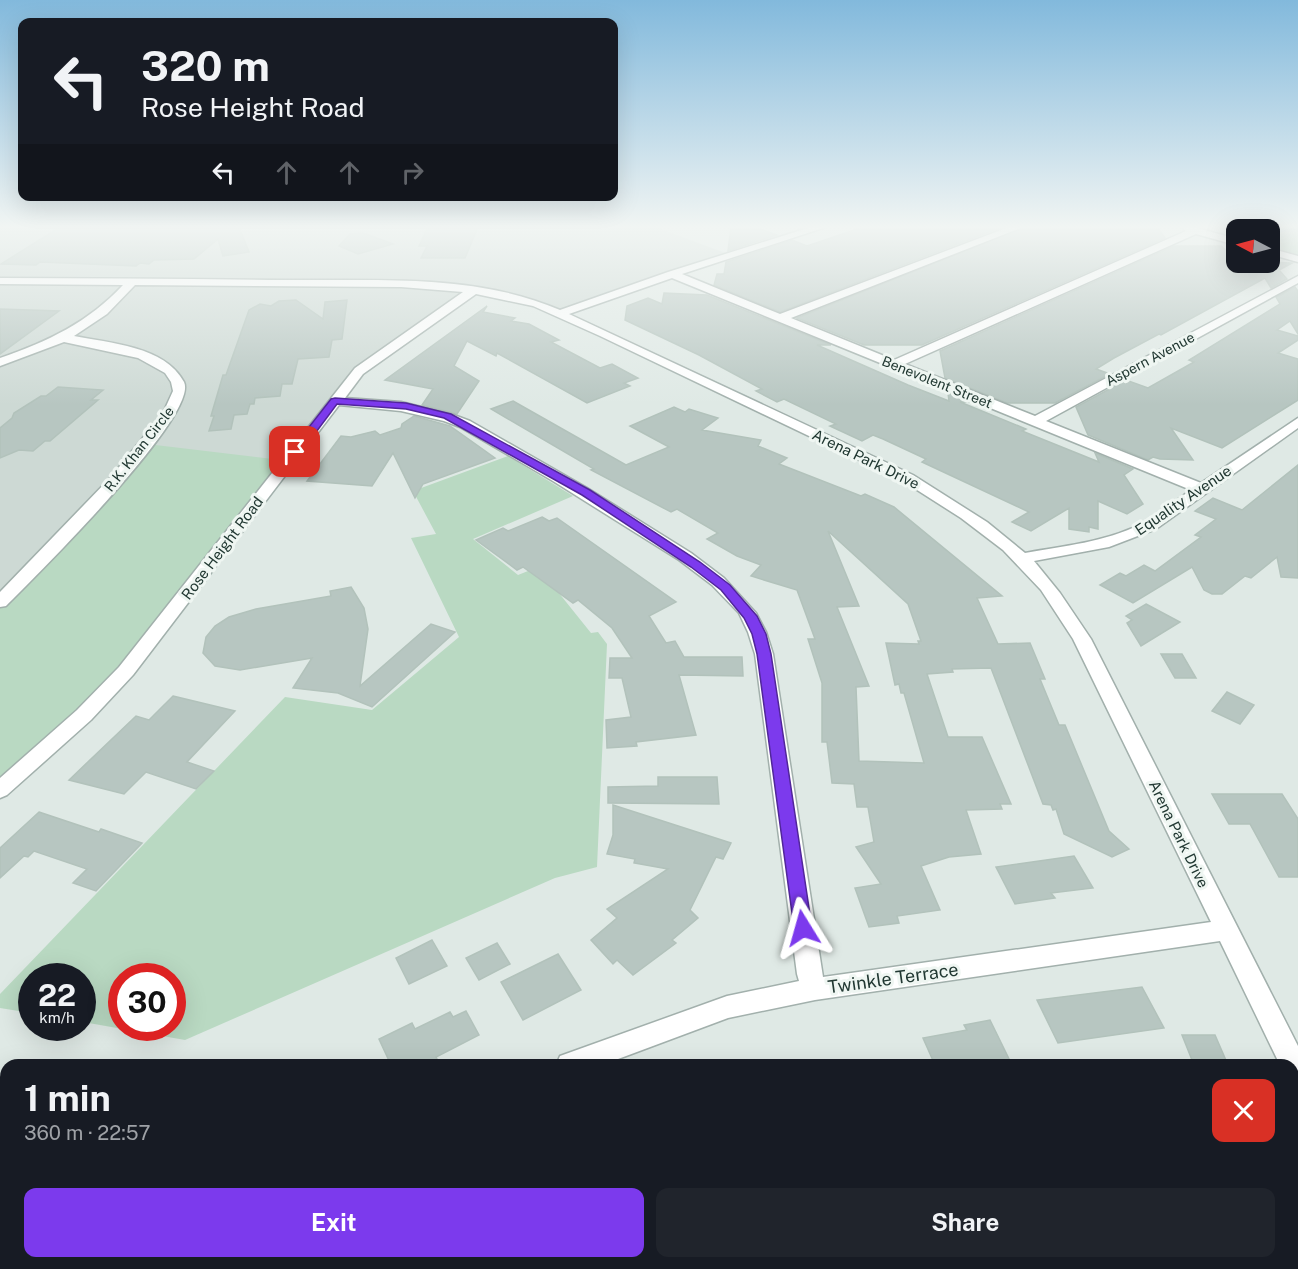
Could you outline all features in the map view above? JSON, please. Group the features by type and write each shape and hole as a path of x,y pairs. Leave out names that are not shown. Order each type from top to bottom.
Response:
{"street":[{"path":"0,362 64,338 101,315 128,286"},
{"name":"Arena Park Drive","path":"428,286 474,290 537,304 561,313 908,478 975,520 1022,558 1059,602 1082,639 1291,1059"},
{"path":"561,313 637,286"},
{"name":"Benevolent Street","path":"702,286 1202,489"},
{"path":"780,318 863,286"},
{"path":"895,364 1070,286"},
{"name":"Aspern Avenue","path":"1034,422 1285,286"},
{"name":"Rose Height Road","path":"0,790 84,715 126,671 359,371 474,290"},
{"name":"R.K. Khan Circle","path":"0,602 75,527 138,456 173,406 180,392 172,373 149,358 64,338"},
{"path":"335,401 406,406 448,416 465,424 606,506 696,564 726,587 739,602 759,634 764,654 809,974 815,989"},
{"name":"Equality Avenue","path":"1022,558 1112,542 1135,534 1298,422"},
{"name":"Twinkle Terrace","path":"585,1059 727,1007 815,989 1205,932 1227,931"}],"shaded area":[{"path":"0,286 639,286 560,313 474,291 375,359 289,461 0,600"}],"green space":[{"path":"147,444 289,461 163,627 0,791 0,600"},
{"path":"508,456 573,496 473,539 518,575 538,567 591,633 598,632 607,644 597,867 555,878 186,1040 186,963 108,963 108,1026 96,1024 96,963 30,963 285,697 372,710 459,637 411,538 436,534 413,491"},
{"path":"18,975 18,1011 0,1008 0,994"}],"building":[{"path":"717,286 847,286 780,312"},
{"path":"877,286 1055,286 922,345 864,345 797,318"},
{"path":"1084,286 1250,286 1114,358 1096,369 1110,374 1055,403 1007,403 945,378 940,351"},
{"path":"1295,287 1298,291 1298,334 1290,321 1277,330 1298,336 1298,340 1278,353 1298,359 1298,400 1222,448 1171,428 1193,460 1153,457 1148,460 1088,435 1076,407 1126,380 1148,388 1194,362 1189,360 1280,304 1276,297"},
{"path":"664,293 707,295 831,345 817,345 908,385 949,401 948,393 970,402 960,402 1026,429 1022,431 1099,462 1095,453 1133,469 1124,475 1143,504 1127,514 1098,501 1098,529 1089,527 1089,532 1069,529 1069,508 1031,531 1012,522 1029,512 922,462 926,459 883,439 873,435 862,441 830,426 836,424 784,399 777,402 756,391 762,389 699,355 625,320 627,306 648,298 662,304"},
{"path":"296,300 323,319 325,302 347,300 342,339 332,340 329,357 298,359 292,384 282,384 280,396 255,398 247,414 234,415 231,429 209,431 223,375 226,375 249,310 260,304 271,306 279,301"},
{"path":"487,306 483,312 515,318 511,321 529,324 559,340 551,342 600,368 612,364 638,378 624,383 630,386 587,403 497,353 496,356 467,341 454,366 479,381 457,414 422,405 433,389 385,380"},
{"path":"0,309 59,311 0,354"},
{"path":"58,387 103,390 91,400 98,400 50,441 45,441 33,451 19,450 0,458 0,428 12,418 14,413"},
{"path":"513,401 626,465 669,447 630,426 674,407 685,412 689,409 718,418 702,430 761,440 758,446 787,458 779,464 861,496 865,494 894,507 1002,596 977,598 998,644 1030,643 1045,679 1040,679 1059,725 1065,725 1109,831 1129,849 1112,857 1064,834 1056,809 1053,810 1051,805 1043,804 991,668 952,669 953,672 927,674 948,737 982,737 1011,804 1000,804 1002,809 966,810 981,854 949,857 921,866 940,910 897,916 899,923 869,927 855,888 881,884 856,847 874,842 868,807 857,807 854,784 832,783 827,742 822,742 822,683 808,639 815,639 797,590 751,576 761,565 737,556 707,539 718,533 677,509 671,512 591,470 594,469 491,409","holes":["828,531 908,604 921,641 918,641 919,644 886,643 895,685 899,684 901,693 904,693 924,763 859,761 856,687 869,686 837,607 859,606"]},
{"path":"414,416 450,426 495,458 423,484 415,498 393,453 372,486 307,481 341,436 351,437 375,431 380,435 401,428 402,424"},
{"path":"1298,465 1298,578 1281,577 1277,557 1251,578 1245,576 1222,594 1212,594 1204,590 1192,567 1133,603 1100,585 1120,573 1126,576 1144,565 1155,571 1201,537 1195,535 1216,519 1195,511 1213,498 1242,510"},
{"path":"542,517 549,521 557,518 676,602 649,616 666,643 675,641 684,657 742,657 743,676 679,675 696,735 636,742 637,746 607,748 606,720 631,717 622,678 609,678 610,658 632,658 612,628 578,600 573,603 523,567 517,570 476,540 503,528 508,531"},
{"path":"351,587 364,608 368,629 360,686 431,624 455,632 372,707 338,693 293,688 312,658 240,670 215,666 203,653 206,637 215,626 229,617 256,609 331,596 330,591"},
{"path":"1146,604 1180,622 1141,646 1127,623 1132,620 1126,616"},
{"path":"1161,654 1182,654 1196,678 1175,678"},
{"path":"1227,692 1254,705 1240,724 1212,711"},
{"path":"173,696 235,711 187,762 214,771 196,789 146,772 124,794 69,780 136,716 149,720"},
{"path":"658,777 717,777 719,804 608,803 608,787 658,786"},
{"path":"1212,794 1282,794 1298,819 1298,877 1279,877 1250,824 1229,824"},
{"path":"613,805 731,843 723,859 716,857 690,910 698,918 672,940 676,943 633,975 617,960 613,964 591,940 617,918 607,909 668,869 634,863 635,859 607,854 613,835"},
{"path":"39,812 99,832 101,829 142,843 96,891 73,883 87,869 34,851 28,857 24,856 0,878 0,848"},
{"path":"1074,856 1093,888 1051,893 1055,898 1015,904 996,867"},
{"path":"432,940 447,966 409,984 396,958"},
{"path":"497,943 510,964 479,980 466,958"},
{"path":"558,954 581,990 523,1020 501,982"},
{"path":"1142,987 1164,1028 1058,1043 1037,1000"},
{"path":"466,1011 479,1035 436,1057 437,1059 388,1059 379,1039 412,1023 415,1029 450,1012 453,1017"},
{"path":"990,1020 1009,1059 932,1059 923,1038 967,1030 964,1025"},
{"path":"1182,1035 1215,1035 1225,1059 1192,1059"}],"route":[{"path":"295,452 335,401 406,406 448,416 586,493 696,564 726,587 750,616 759,634 764,654 803,928"}]}
